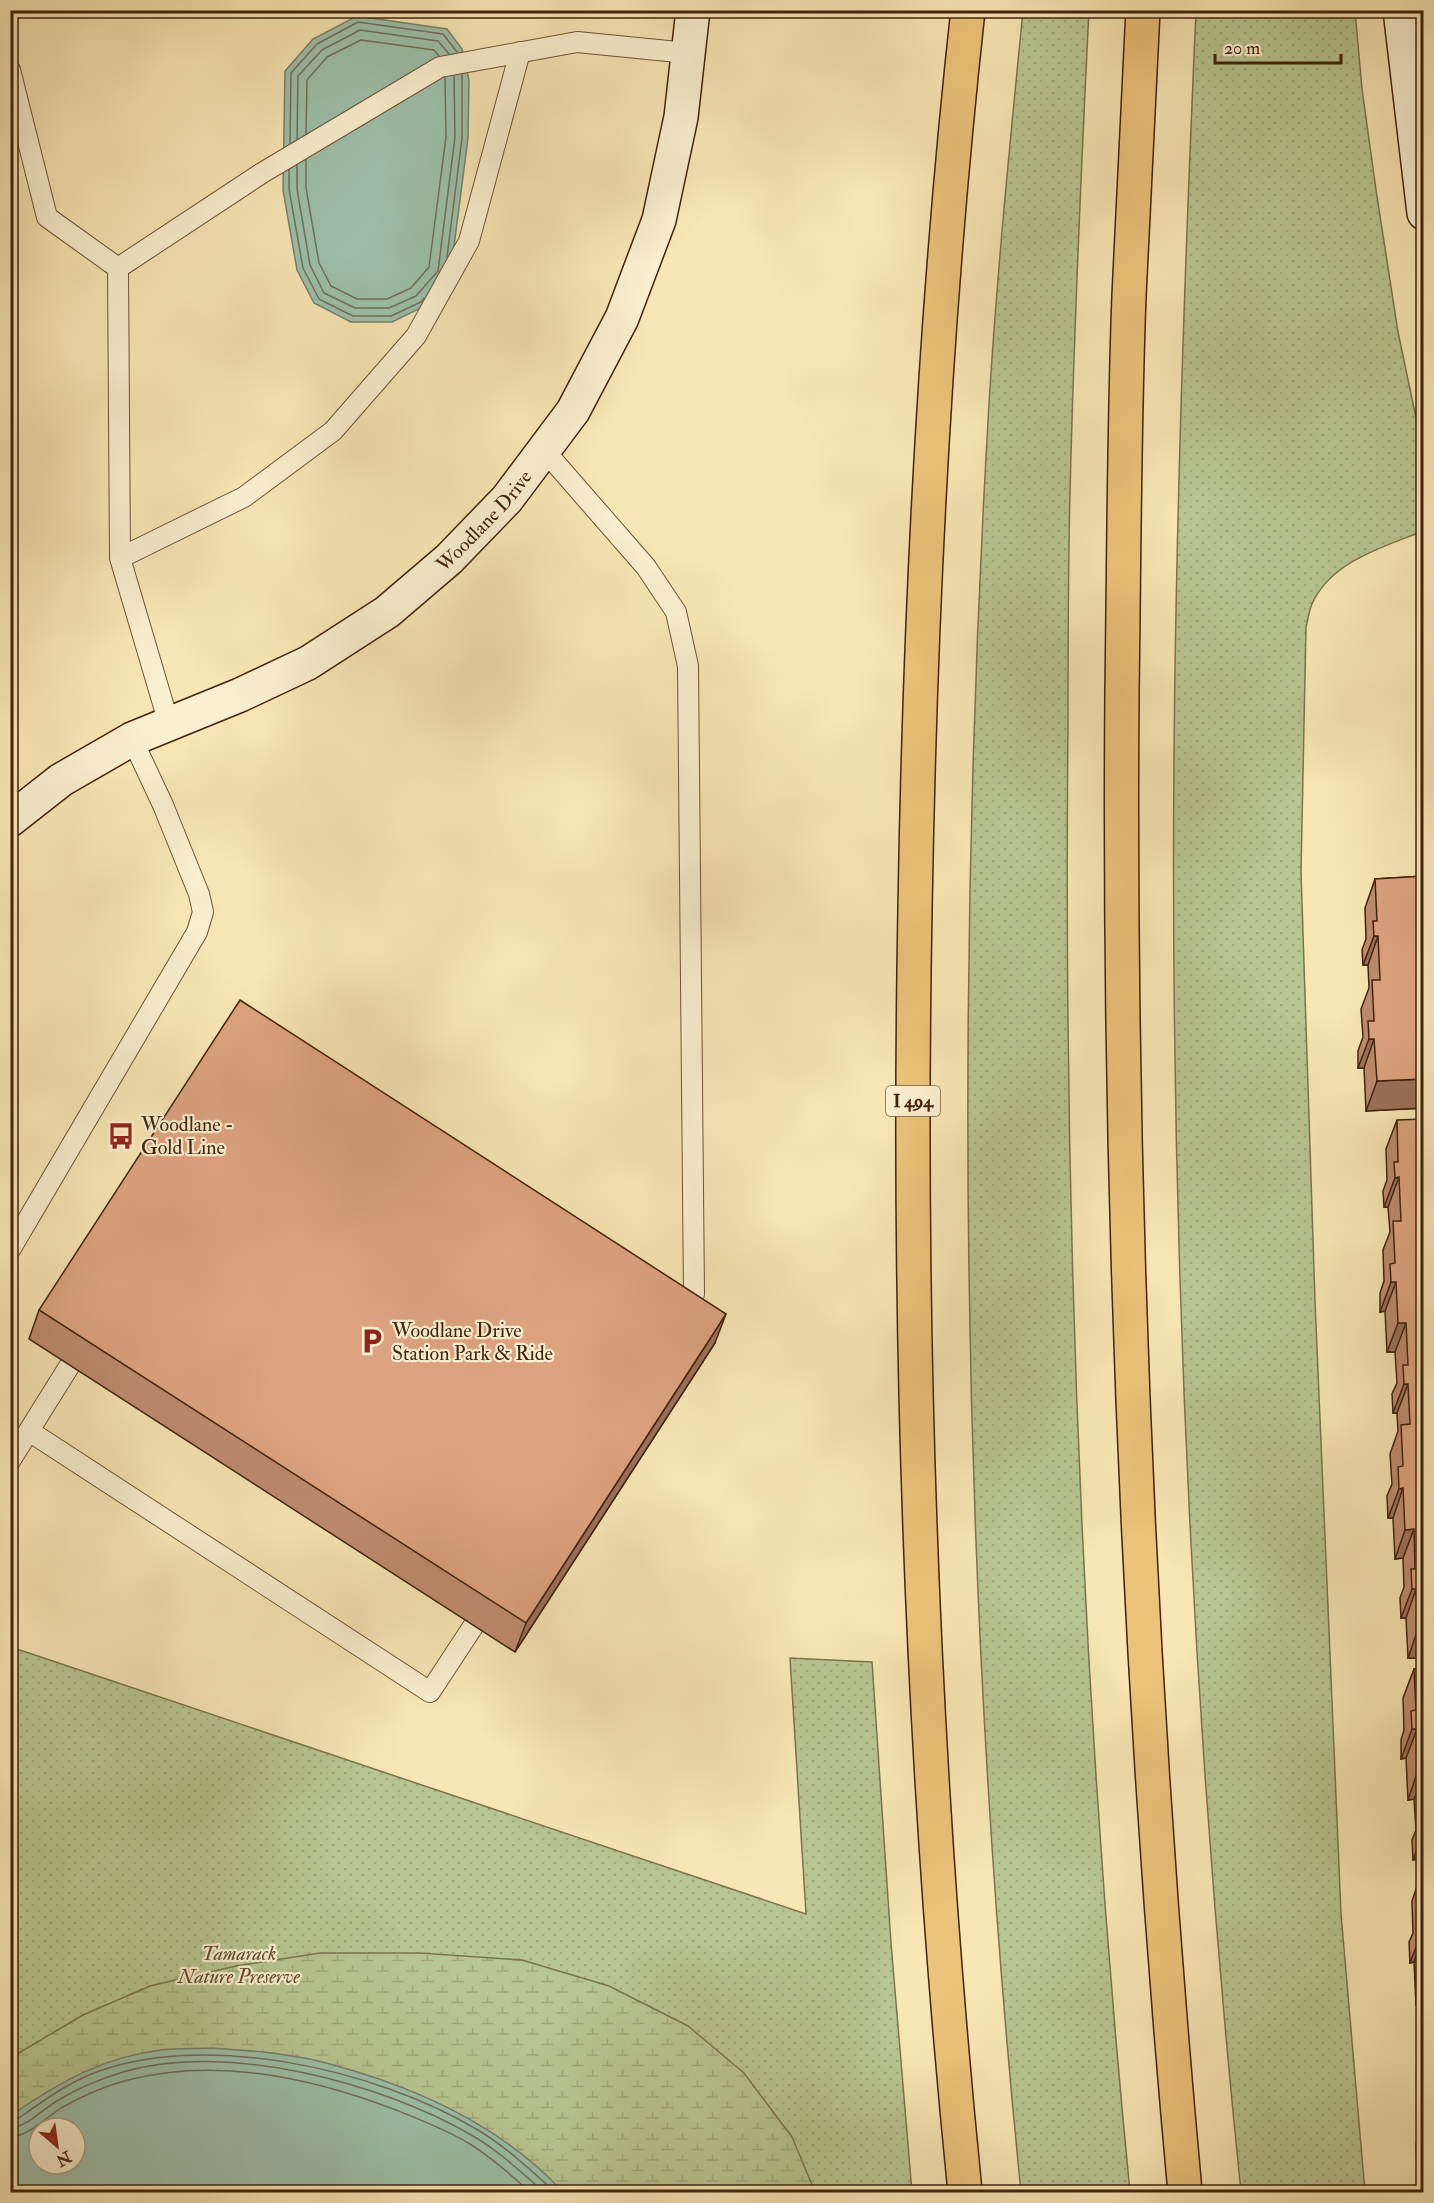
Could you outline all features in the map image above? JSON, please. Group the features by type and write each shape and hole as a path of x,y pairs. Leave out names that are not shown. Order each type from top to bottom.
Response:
{"highway":[{"name":"I 494","path":"965,2193 930,1750 915,1368 912,1164 917,804 924,604 949,217 968,10"},
{"path":"1143,10 1129,299 1124,571 1121,844 1126,1215 1139,1550 1153,1785 1167,1988 1185,2193"}],"street":[{"name":"Woodlane Drive","path":"10,820 61,780 132,739 240,695 308,663 387,612 449,559 507,500 573,411 622,318 659,220 681,117 693,10"},
{"path":"1400,10 1424,213"}],"lane":[{"path":"118,268 262,172 440,67 577,42 688,53"},
{"path":"120,558 244,497 333,431 416,336 469,241 520,52"},
{"path":"10,70 47,217 118,268"},
{"path":"118,268 120,558 169,724"},
{"path":"544,450 646,567 676,612 688,666 694,1294 678,1319"},
{"path":"10,1250 197,932 203,912 190,869 132,739"},
{"path":"10,1461 70,1365"},
{"path":"29,1431 430,1692 474,1625"}],"green space":[{"path":"1089,10 1069,522 1067,908 1069,1092 1079,1459 1088,1643 1113,2009 1130,2192 1021,2192 1001,1969 986,1746 975,1523 969,1299 968,1075 971,851 978,628 989,404 1023,11"},
{"path":"1196,11 1355,11 1362,89 1376,190 1398,332 1423,451 1423,531 1360,557 1345,566 1321,589 1312,604 1306,627 1301,872 1315,1301 1341,1914 1365,2192 1241,2192 1209,1834 1188,1476 1176,1116 1174,937 1175,664 1179,477"},
{"name":"Tamarack Nature Preserve","path":"11,1647 806,1914 790,1658 872,1662 891,1943 912,2192 11,2192"},
{"path":"320,1953 420,1953 522,1960 609,1986 688,2026 744,2073 792,2137 815,2192 11,2192 10,2059 83,2015 150,1986 236,1966"}],"water":[{"path":"357,16 447,29 462,49 469,80 468,138 450,277 425,306 392,322 351,322 314,303 297,270 283,190 285,71 313,39"},
{"path":"212,2048 298,2057 359,2072 391,2083 454,2111 484,2128 539,2168 563,2192 11,2192 10,2117 13,2114 48,2091 101,2065 140,2053"}],"building":[{"path":"1424,876 1424,1079 1377,1081 1374,1039 1369,1039 1368,1021 1374,1021 1372,980 1380,980 1378,936 1374,936 1373,921 1377,921 1375,879"},
{"name":"Woodlane Drive Station Park & Ride","path":"240,1000 726,1314 526,1623 39,1310"},
{"path":"1424,1119 1424,1629 1418,1629 1416,1589 1412,1589 1411,1569 1415,1569 1414,1529 1405,1530 1403,1488 1399,1489 1398,1467 1403,1466 1401,1425 1410,1424 1408,1384 1404,1384 1403,1365 1408,1365 1406,1323 1398,1323 1396,1282 1391,1282 1390,1264 1395,1263 1393,1221 1401,1221 1399,1177 1395,1178 1394,1162 1398,1162 1397,1120"},
{"path":"1424,1668 1424,1770 1418,1770 1417,1729 1412,1729 1411,1711 1416,1710 1414,1669"},
{"path":"1422,1872 1424,1872 1424,1908"},
{"path":"1420,1913 1424,1913 1424,1933 1421,1934"}],"place":[{"name":"Woodlane - Gold Line","path":"121,1136"},
{"name":"Woodlane Drive Station Park & Ride","path":"372,1341"}]}
